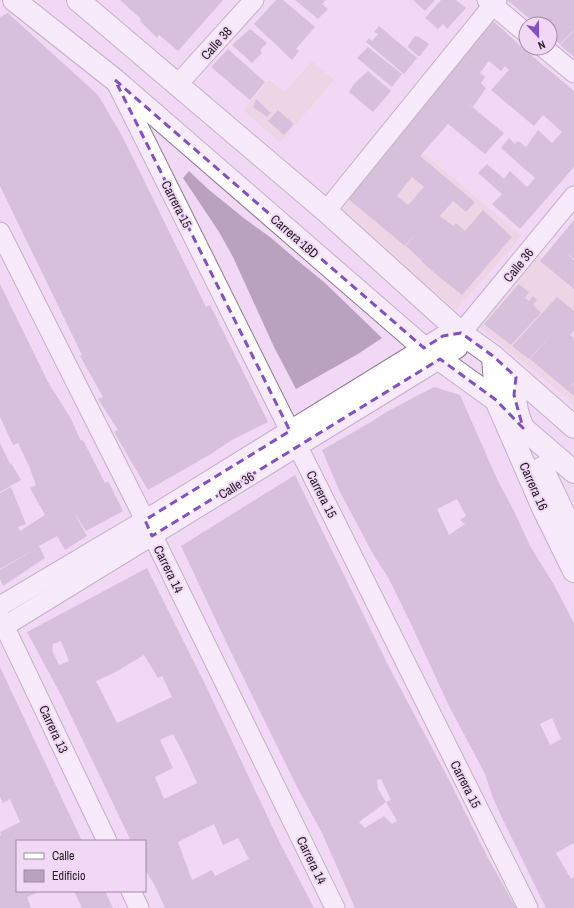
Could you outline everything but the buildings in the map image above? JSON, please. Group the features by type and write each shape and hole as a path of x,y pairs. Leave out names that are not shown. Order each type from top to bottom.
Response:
{"main road":[{"name":"Carrera 18D","path":"14,0 115,80 432,353 496,400 523,428 574,472"},
{"path":"78,0 177,86 326,211 461,333 493,356 574,427"},
{"path":"493,356 496,400"},
{"path":"516,377 514,395 517,415 523,428"},
{"name":"Carrera 16","path":"496,400 544,510 574,571"},
{"name":"Carrera 16","path":"523,428 574,535"}],"street":[{"name":"Calle 38","path":"177,86 254,0"},
{"path":"326,211 492,1 518,25"},
{"path":"554,56 574,73"},
{"name":"Carrera 15","path":"115,80 528,908"},
{"name":"Calle 36","path":"2,624 149,528 432,353 444,336 461,333 574,196"},
{"name":"Carrera 14","path":"0,232 149,528 335,908"},
{"name":"Calle 36","path":"0,606 149,528"},
{"name":"Carrera 13","path":"2,624 107,840"},
{"path":"131,892 139,908"}],"highlighted area":[{"path":"115,80 424,348 443,336 461,333 493,356 516,377 514,395 523,428 496,400 440,359 152,536 145,520 290,431"}],"shaded area":[{"path":"312,61 334,80 280,143 243,110 269,80 285,92"},
{"path":"397,131 522,236 456,310 333,208"},
{"path":"538,255 574,285 574,404 477,325"}]}
